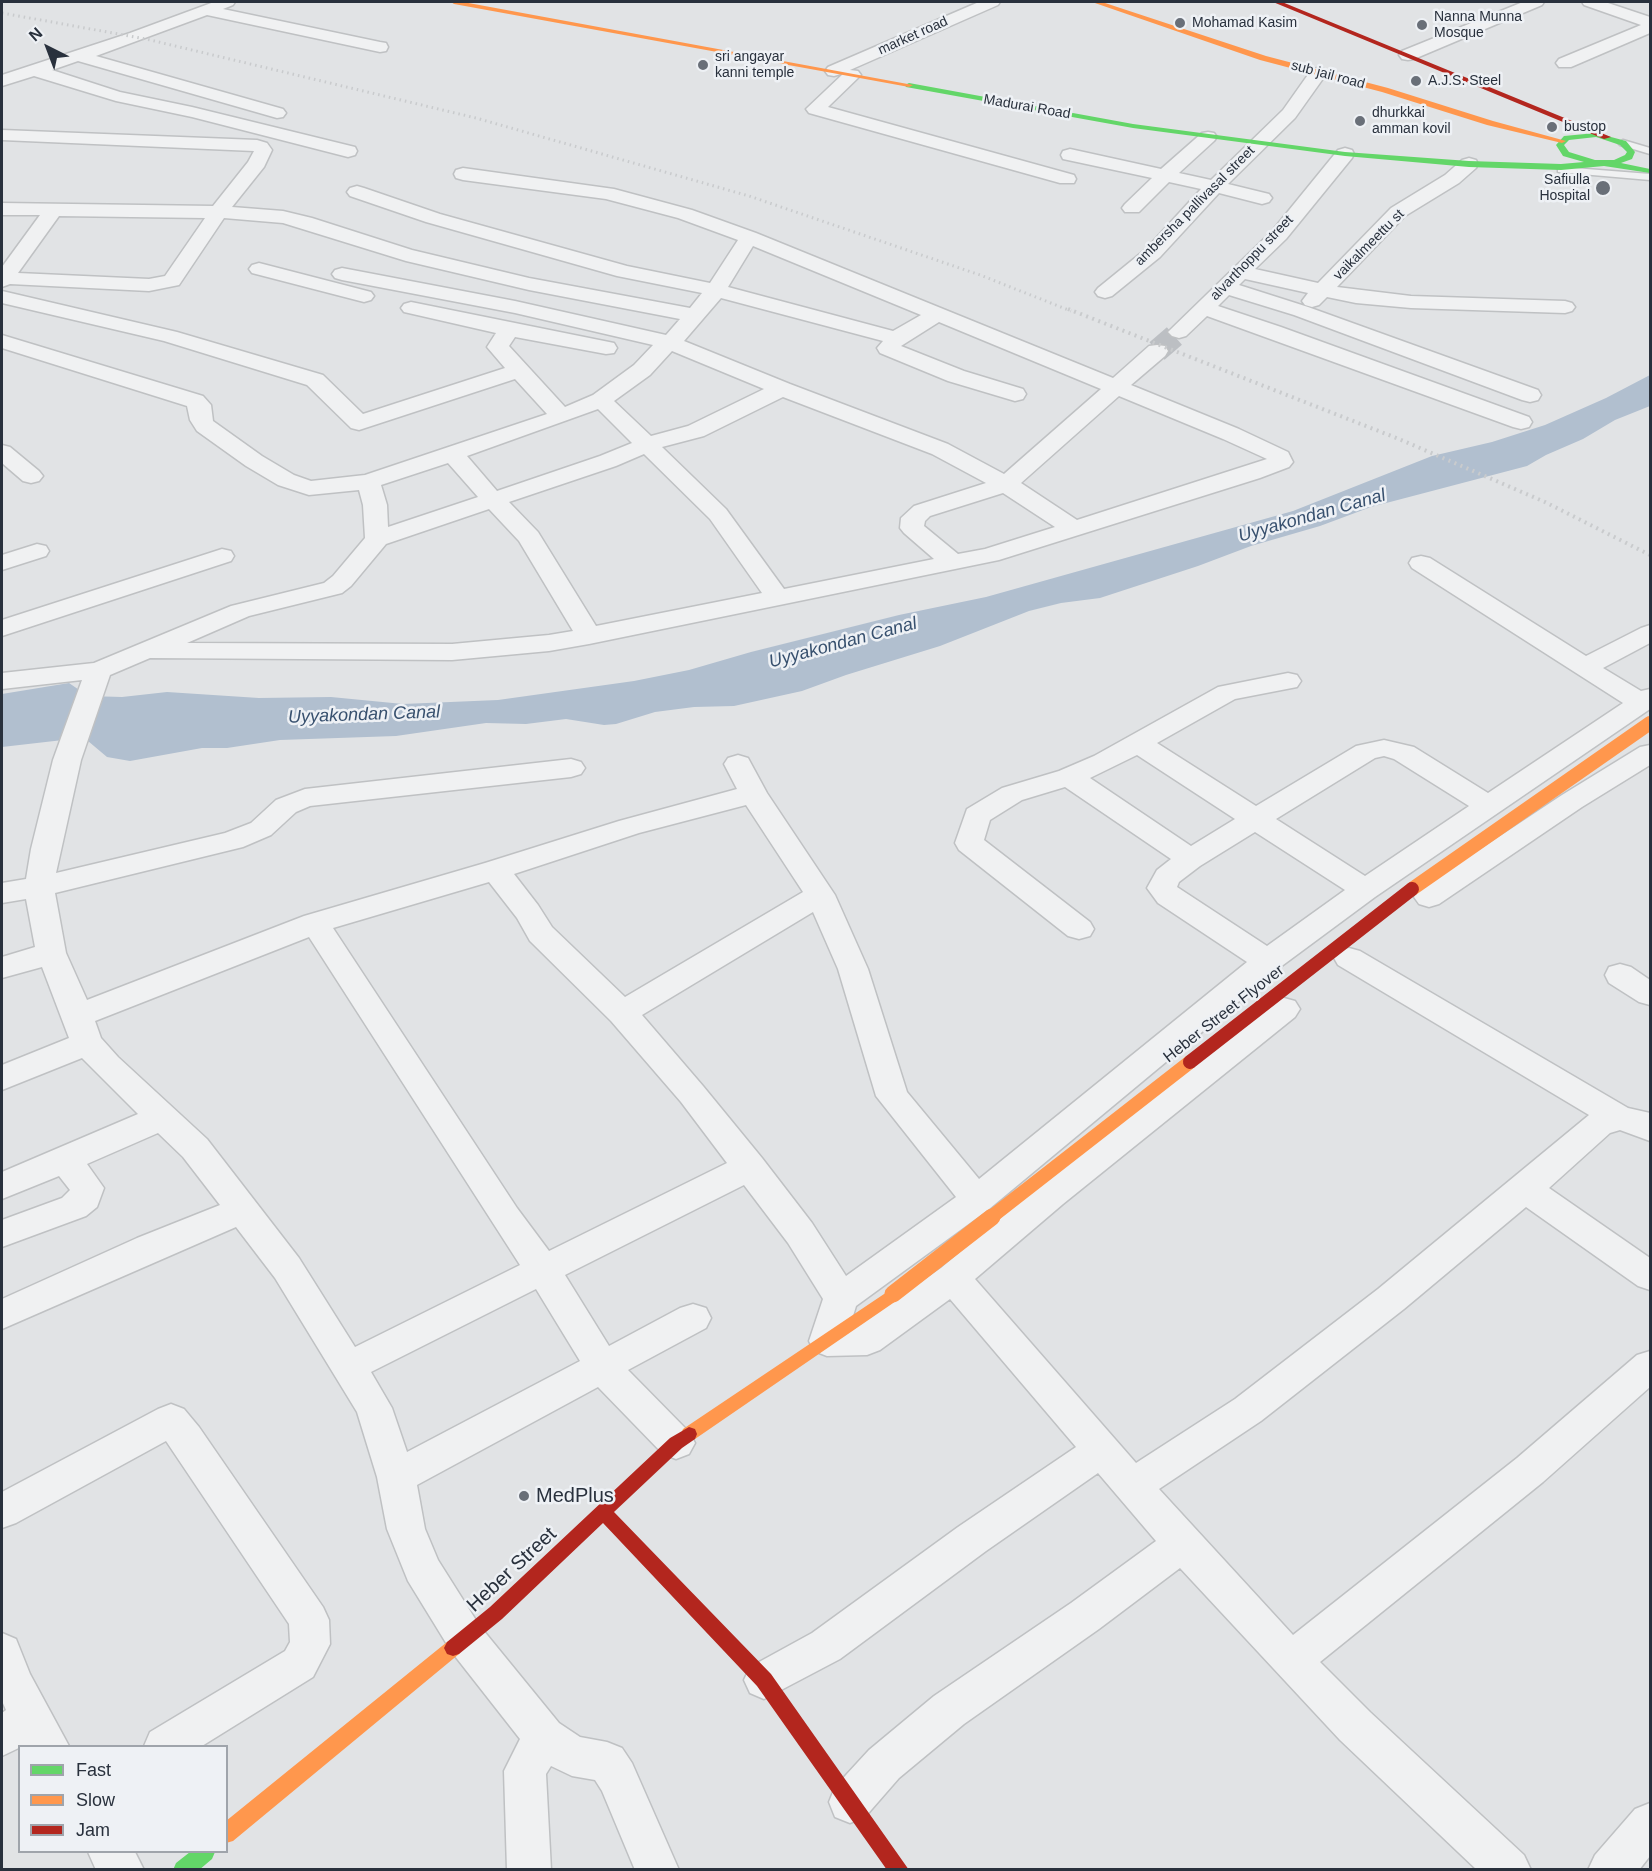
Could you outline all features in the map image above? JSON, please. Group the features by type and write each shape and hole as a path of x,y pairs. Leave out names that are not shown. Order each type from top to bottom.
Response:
{"main road":[{"name":"Madurai Road","path":"454,2 1133,126 1208,137 1345,154 1469,164 1562,167 1604,164"},
{"name":"sub jail road","path":"1096,2 1263,58 1385,90 1490,123 1562,146 1583,161 1604,164"},
{"path":"1276,2 1650,153"},
{"path":"1534,108 1557,126 1562,146"},
{"path":"1523,165 1562,146 1567,138 1585,135 1607,137"},
{"path":"1604,164 1629,157 1631,152 1623,143"},
{"path":"1604,164 1650,171"},
{"name":"Heber Street Flyover","path":"827,1341 894,1294 1647,708"},
{"name":"Heber Street","path":"228,1832 496,1613 676,1443 827,1341"},
{"path":"603,1512 764,1680 899,1869"},
{"path":"183,1869 203,1853"}],"street":[{"path":"2,81 136,37 227,2"},
{"name":"market road","path":"992,2 843,73 814,110 1067,179"},
{"path":"1408,55 1536,2"},
{"path":"1590,2 1650,22"},
{"path":"204,10 380,47"},
{"path":"1565,63 1650,27"},
{"path":"78,56 277,113"},
{"path":"33,70 116,96 348,150"},
{"name":"ambersha pallivasal street","path":"1105,292 1152,253 1289,114 1318,73"},
{"path":"2,135 251,144 263,150 257,163 218,212 172,281 148,285 2,285"},
{"path":"1132,208 1208,137"},
{"name":"alvarthoppu street","path":"1179,332 1279,235 1345,154"},
{"path":"1070,155 1262,198"},
{"name":"vaikalmeettu st","path":"1274,331 1324,291 1398,212 1452,179 1469,164"},
{"path":"145,650 452,652 549,643 990,555 1281,462 1280,457 1231,434 1115,388 939,313 686,214 607,193 463,174"},
{"path":"357,192 433,218 624,272 716,290 896,338"},
{"path":"2,209 218,212 284,217 382,248 529,284 694,315"},
{"path":"2,285 54,209"},
{"path":"321,286 433,218"},
{"path":"2,341 195,401 200,405 201,420 205,426 254,461 286,480 309,488 368,482 561,416 601,400 642,370 694,315 716,290 749,237"},
{"path":"259,269 321,286 509,330 662,350"},
{"path":"342,274 516,308 662,350 782,389 940,449 1006,484 1074,529"},
{"path":"1233,280 1356,297 1412,302 1564,307"},
{"path":"1233,280 1301,310 1530,395"},
{"path":"2,285 315,380 358,423 520,370"},
{"path":"1204,308 1274,331 1521,422"},
{"path":"939,313 896,338 888,348 1015,394"},
{"path":"509,330 498,347 561,416"},
{"path":"951,561 912,528 913,518 922,511 1006,484 1157,351"},
{"path":"2,681 95,681 145,650 240,611 333,588 342,581 377,539 608,461 648,444 696,431 782,389"},
{"path":"601,400 718,514 777,597"},
{"path":"2,452 31,476"},
{"path":"453,454 529,537 589,636"},
{"path":"368,482 375,505 377,539"},
{"path":"2,563 37,551"},
{"path":"2,628 222,556"},
{"path":"1421,563 1647,708"},
{"path":"1583,668 1650,633"},
{"path":"95,681 67,760 45,849 39,887 51,953 83,1029 107,1065 195,1148 287,1268 374,1408 396,1478 406,1529 422,1569 465,1638 544,1737 572,1756 607,1762 617,1777 657,1869"},
{"path":"1079,929 969,843 977,815 1011,794 1069,777 1104,762 1227,693 1288,681"},
{"path":"1647,708 1603,729 1365,891 1268,961 977,1200 841,1298 827,1341 867,1340 954,1278 1051,1195 1434,892 1572,801 1650,753"},
{"path":"1603,729 1650,748"},
{"path":"1138,743 1365,891"},
{"path":"1268,961 1168,896 1162,888 1167,877 1366,752 1384,748 1404,753 1490,807"},
{"path":"738,764 753,794 820,895 853,969 892,1096 977,1200"},
{"path":"2,893 39,887 249,835 261,829 286,806 305,798 571,768"},
{"path":"1069,777 1191,860"},
{"path":"2,1078 83,1029 315,923 495,870 629,827 753,794"},
{"path":"495,870 528,912 541,934 622,1013 692,1094 800,1233 841,1298"},
{"path":"622,1013 820,895"},
{"path":"315,923 505,1217 544,1272 603,1368 676,1443"},
{"path":"2,968 51,953"},
{"path":"1349,958 1635,1123"},
{"path":"1620,975 1650,994"},
{"path":"2,1186 163,1117"},
{"path":"1132,1486 1248,1410 1391,1299 1525,1189 1599,1124 1635,1123"},
{"path":"2,1234 74,1207 85,1198 87,1188 65,1160"},
{"path":"348,1367 544,1272 750,1167"},
{"path":"1525,1189 1650,1276"},
{"path":"2,1315 149,1248 242,1210"},
{"path":"954,1278 1183,1544 1291,1661 1355,1726 1509,1869"},
{"path":"396,1478 693,1318"},
{"path":"1291,1661 1530,1470 1650,1366"},
{"path":"2,1511 171,1420 186,1438 309,1620 310,1644 299,1664 167,1745"},
{"path":"764,1680 826,1646 972,1539 1102,1449"},
{"path":"849,1802 884,1764 950,1710 1183,1544"},
{"path":"2,1652 27,1733"},
{"path":"529,1869 525,1771 544,1737"},
{"path":"1610,1869 1650,1824"},
{"path":"111,1853 122,1869"}],"lane":[{"path":"1523,165 1650,177"}],"water":[{"name":"Uyyakondan Canal","path":"1650,375 1650,406 1615,420 1583,439 1527,466 1371,507 1100,598 1061,603 1029,611 940,646 802,691 734,706 694,707 655,712 616,724 604,725 566,719 526,724 486,723 396,736 280,740 227,748 202,748 130,761 107,757 88,741 63,740 2,747 2,694 69,683 88,696 122,697 167,692 259,698 331,697 403,704 498,700 634,681 689,670 899,615 986,597 1293,511 1432,456 1492,442 1545,425 1606,398"}],"tunnel":[{"path":"1157,351 1179,332"}],"railway":[{"path":"2,13 146,39 476,118 749,196 980,275 1071,311"},
{"path":"1068,309 1399,439 1545,502 1650,555"}],"traffic: fast":[{"path":"909,85 1133,126 1345,154 1469,164 1523,165"},
{"path":"1596,135 1623,143 1631,152 1629,157 1615,163 1594,163 1566,154 1560,145 1567,138 1596,135"},
{"path":"1523,165 1561,167 1604,163 1650,171"},
{"path":"183,1870 204,1853"}],"traffic: slow":[{"path":"454,2 909,85"},
{"path":"1096,2 1263,58 1385,90 1490,123 1562,141"},
{"path":"1412,889 1650,723"},
{"path":"893,1294 1190,1062"},
{"path":"689,1434 893,1294"},
{"path":"228,1832 453,1648"}],"traffic: jam":[{"path":"1277,2 1607,137"},
{"path":"1190,1062 1412,889"},
{"path":"453,1648 496,1613 676,1443 689,1434"},
{"path":"603,1512 764,1680 899,1870"}],"place":[{"name":"Mohamad Kasim","path":"1180,23"},
{"name":"Nanna Munna Mosque","path":"1422,25"},
{"name":"sri angayar kanni temple","path":"703,65"},
{"name":"A.J.S. Steel","path":"1416,81"},
{"name":"dhurkkai amman kovil","path":"1360,121"},
{"name":"bustop","path":"1552,127"},
{"name":"Safiulla Hospital","path":"1603,188"},
{"name":"MedPlus","path":"524,1496"}]}
